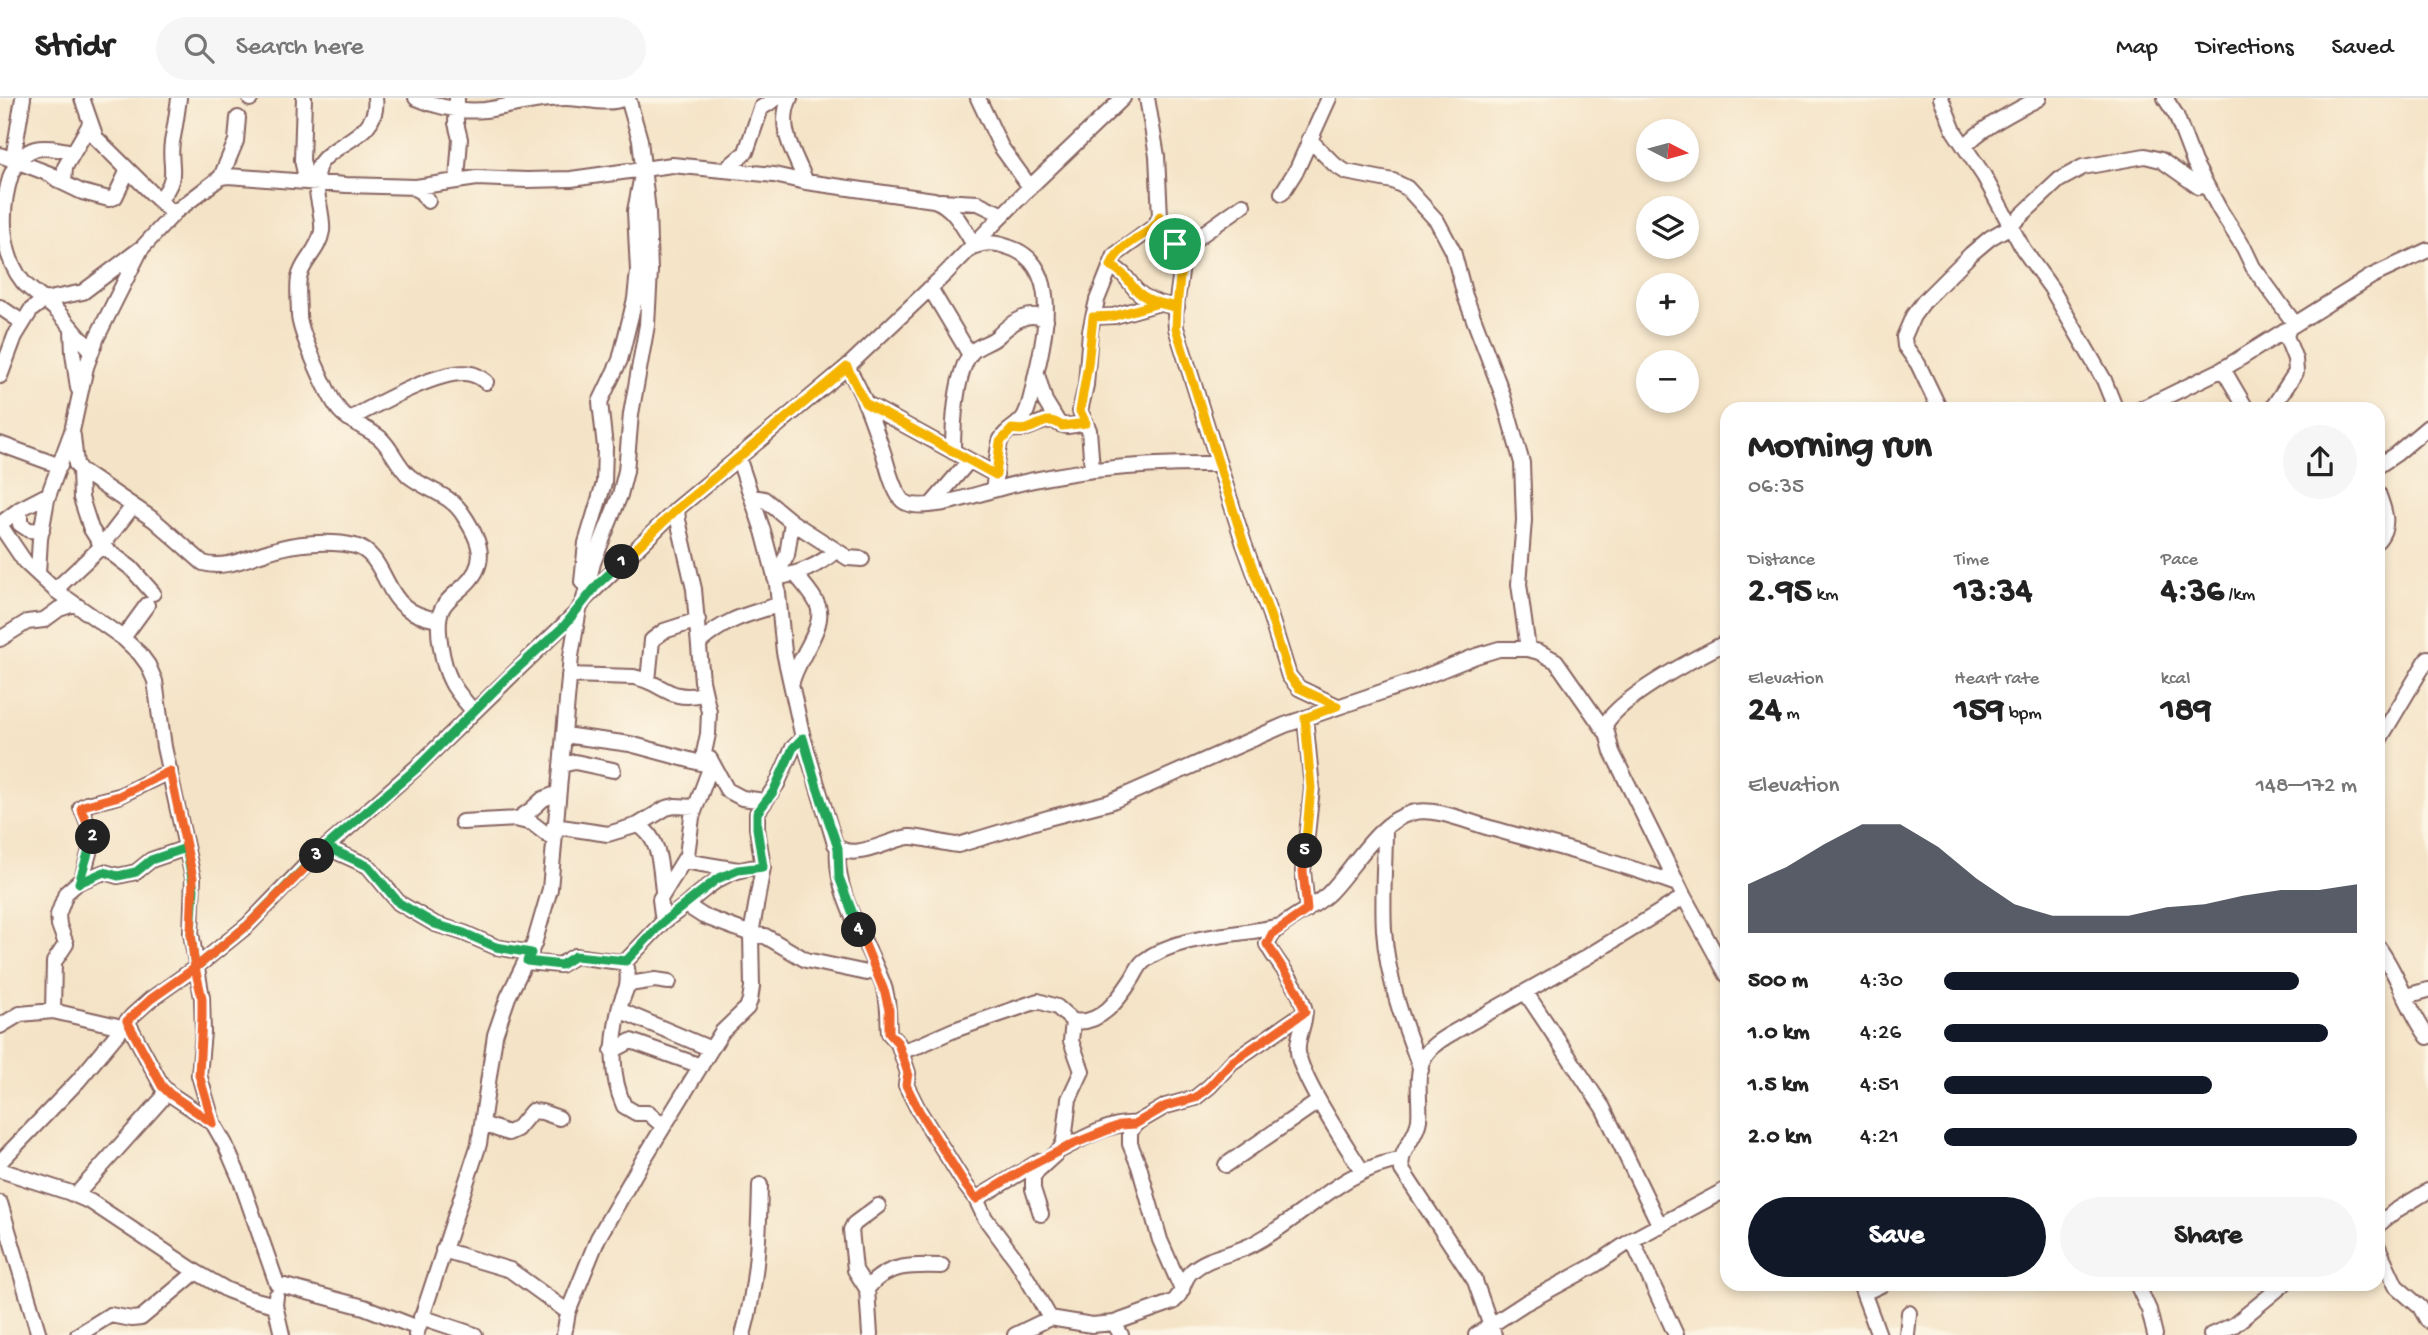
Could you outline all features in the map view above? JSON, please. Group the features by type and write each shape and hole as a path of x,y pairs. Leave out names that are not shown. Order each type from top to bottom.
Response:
{"street":[{"path":"23,98 1,210 8,254 18,275 59,313 92,351"},
{"path":"82,98 96,138 173,214"},
{"path":"159,200 172,178 172,143 179,98"},
{"path":"304,98 302,160 312,182 323,221 315,253 299,278 299,326 332,402 350,419 382,440 397,463 411,477 451,500 465,516 478,542 481,551 477,572 443,607 439,620 451,682 473,711"},
{"path":"312,182 323,160 362,131 372,120 375,98"},
{"path":"418,1327 473,1162 483,1124 495,1035 508,997 529,957 551,882 569,675 593,563 620,495 626,471 631,414 647,325 650,271 644,168 640,140 627,98 615,102 565,98 525,101 482,110 457,103 424,100"},
{"path":"726,169 743,158 761,108 775,98"},
{"path":"790,98 785,112 787,139 806,182"},
{"path":"978,98 1001,147 1030,187"},
{"path":"0,1162 78,1081 125,1024 151,999 248,925 321,851 417,768 582,605 598,584 677,509 847,367 1123,98"},
{"path":"1147,98 1157,156 1160,216 1182,258 1176,328 1289,676 1299,688 1337,706"},
{"path":"1282,193 1297,169 1329,98"},
{"path":"1941,98 1949,121 1984,176 2009,227 2056,297 2104,380 2113,402"},
{"path":"1965,147 1972,137 2039,98"},
{"path":"2165,98 2176,116 2194,162 2220,210 2292,326"},
{"path":"457,103 456,123 460,138 457,180"},
{"path":"221,177 236,141 238,118"},
{"path":"64,183 65,167 90,124"},
{"path":"1309,139 1346,172 1393,181 1407,188 1437,221 1453,251 1465,296 1502,393 1521,463 1524,520 1520,584 1528,649"},
{"path":"10,158 38,148 73,152"},
{"path":"1936,402 1905,346 1907,329 1925,300 1951,272 1990,238 2009,227 2059,180 2082,167 2120,162 2136,156 2161,160 2199,187"},
{"path":"10,158 50,174 82,192 112,199 128,170"},
{"path":"0,376 5,346 31,310 44,300 83,292 141,249 173,214 221,177 412,187 492,178 554,180 672,164 774,175 806,182 978,204 1003,215"},
{"path":"582,605 586,543 600,500 605,472 605,437 600,402 621,360 635,299 638,271 635,211 644,168"},
{"path":"412,187 421,192 428,201"},
{"path":"934,200 954,214 972,246"},
{"path":"1175,244 1190,243 1243,205"},
{"path":"1092,469 1091,441 1080,411 1093,317 1101,288 1115,255 1155,226 1160,216"},
{"path":"972,246 988,242 1014,249 1032,264 1044,286 1046,320 1037,373 1026,413 1000,442 993,490"},
{"path":"38,573 38,535 49,494 72,431 92,351 141,249"},
{"path":"2155,402 2223,369 2372,276 2428,250"},
{"path":"1111,266 1128,278 1141,294 1159,303 1177,307"},
{"path":"930,288 970,355"},
{"path":"1093,317 1114,316 1159,303"},
{"path":"0,307 22,322"},
{"path":"953,452 954,410 970,355 1020,318 1032,316 1046,320"},
{"path":"2276,402 2296,372 2295,359 2285,334 2292,326"},
{"path":"72,330 72,353 80,397"},
{"path":"847,367 865,403 902,500 910,505 931,505 1035,479 1092,469 1219,464"},
{"path":"2223,369 2242,402"},
{"path":"350,419 414,385 462,373 478,376 486,382"},
{"path":"1037,373 1045,401 1057,421 1062,426 1086,423"},
{"path":"865,403 996,475"},
{"path":"1012,429 1025,430 1045,420 1057,421"},
{"path":"2385,459 2428,427"},
{"path":"72,431 85,514 102,545 131,568 150,599 123,638"},
{"path":"0,444 59,468"},
{"path":"59,468 75,454"},
{"path":"737,457 764,531 778,591 778,605 803,738 838,848 839,877 885,993 889,1010 889,1033 900,1048 908,1073 906,1085 919,1111 966,1186 983,1196"},
{"path":"931,505 969,461"},
{"path":"80,470 177,539 203,563 211,566 236,562 277,549 299,546 338,543 362,548 379,565 386,582 403,606 423,617 439,620"},
{"path":"49,494 20,509 0,525 25,562 55,590 123,638 140,654 155,681 160,722 194,889 191,933 202,998 203,1025 199,1075 213,1123 241,1181 277,1284 275,1305 278,1333"},
{"path":"751,497 764,499 792,522 851,560 862,559"},
{"path":"55,590 102,545 133,506"},
{"path":"20,509 20,524 38,535"},
{"path":"663,922 659,902 663,891 684,861 695,807 708,779 706,759 709,721 698,620 677,509"},
{"path":"775,578 786,555 792,522"},
{"path":"775,578 796,575 819,564 836,551"},
{"path":"792,686 795,668 818,626 820,616 817,602 796,575"},
{"path":"1,638 27,622 44,620 74,604"},
{"path":"700,642 728,621 778,605"},
{"path":"648,681 652,640 664,631 698,620"},
{"path":"1605,731 1608,719 1625,703 1720,646"},
{"path":"838,848 855,852 913,836 944,845 958,845 1048,818 1097,807 1246,742 1337,706 1499,649 1528,649 1556,661 1605,731 1612,752 1681,891 1720,962"},
{"path":"2385,729 2428,658"},
{"path":"569,675 634,677 681,697 704,694"},
{"path":"1305,718 1311,788 1303,871 1307,910"},
{"path":"564,735 630,744 706,759 714,763 727,790 742,797 746,805 761,807"},
{"path":"564,1335 568,1312 598,1238 722,1032 747,1008 752,980 751,934 763,867 757,828 761,807 780,778 793,748 803,738"},
{"path":"561,765 575,762 613,770"},
{"path":"79,883 93,837 81,807 119,796 170,771"},
{"path":"515,819 531,810 542,799 558,793"},
{"path":"462,822 515,819 554,833 608,834 638,825 666,808 695,807"},
{"path":"1362,1171 1319,1101 1298,1054 1305,1012 1298,992 1267,944 1272,934 1328,894 1385,828 1411,813 1435,813 1577,851 1681,891"},
{"path":"638,825 648,832 656,846 663,891"},
{"path":"1385,828 1386,949 1397,1003 1421,1070"},
{"path":"53,1011 54,962 66,944 58,915 66,893 79,883 104,872 118,876 136,872 151,860 186,848"},
{"path":"321,851 333,850 368,866 399,903 435,924 496,947 561,965 575,956 626,961 663,922 717,879 738,870"},
{"path":"684,861 738,870 763,867"},
{"path":"1492,1331 1475,1281 1408,1182 1401,1160 1419,1124 1424,1057 1439,1041 1526,993 1681,891"},
{"path":"686,905 703,916 751,934 765,936 806,960 867,972"},
{"path":"900,1048 908,1049 920,1045 954,1030 1038,1001 1057,1007 1073,1021 1087,1021 1107,1011 1127,987 1140,965 1159,953 1217,935 1282,926"},
{"path":"2385,958 2428,1037"},
{"path":"626,968 629,984 619,1010 612,1051 614,1071 624,1106 636,1112 648,1113 663,1126"},
{"path":"2385,972 2392,968"},
{"path":"629,984 655,979 669,982"},
{"path":"2406,996 2428,990"},
{"path":"1526,993 1603,1108 1660,1226"},
{"path":"619,1010 711,1049"},
{"path":"0,1026 20,1014 53,1011 125,1024 166,1090 213,1123"},
{"path":"983,1196 1060,1150 1104,1130 1135,1124 1166,1106 1195,1098 1232,1062 1305,1012"},
{"path":"1041,1214 1033,1189 1033,1177 1060,1150 1066,1136 1069,1099 1082,1071 1071,1041 1073,1021"},
{"path":"612,1051 631,1041 701,1066"},
{"path":"76,1195 161,1100 166,1090"},
{"path":"1226,1165 1319,1101"},
{"path":"483,1124 508,1133 517,1129 532,1111 559,1118"},
{"path":"1135,1124 1130,1133 1130,1143 1160,1240 1182,1290"},
{"path":"1015,1335 1050,1318 1117,1329 1173,1303 1191,1271 1214,1258 1251,1246 1348,1178 1386,1162 1401,1160"},
{"path":"0,1170 76,1195 227,1290 275,1305"},
{"path":"743,1335 752,1303 757,1268 760,1185"},
{"path":"2385,1219 2428,1191"},
{"path":"1476,1335 1492,1331 1632,1240 1720,1193"},
{"path":"983,1196 985,1218 1017,1261 1050,1318"},
{"path":"0,1203 39,1335"},
{"path":"870,1335 867,1289 855,1270 851,1230 854,1224 878,1206"},
{"path":"1632,1240 1676,1335"},
{"path":"443,1250 510,1270 568,1312"},
{"path":"2385,1262 2396,1286 2420,1307 2428,1321"},
{"path":"867,1289 876,1277 902,1268 914,1265 942,1266"},
{"path":"78,1335 110,1315 141,1318 196,1272"},
{"path":"277,1284 364,1307 418,1327 475,1335"},
{"path":"1863,1291 1879,1335"},
{"path":"2140,1291 2149,1310 2155,1335"},
{"path":"2211,1335 2241,1321 2276,1291"},
{"path":"1907,1335 1909,1313"}],"route":[{"path":"1175,244 1160,216 1155,226 1115,255 1111,266 1122,272 1141,294 1159,303 1170,306 1177,307 1176,328 1289,676 1299,688 1337,706 1305,718 1311,788 1303,871 1307,910 1272,934 1267,944 1304,1005 1305,1012 1298,1018 1232,1062 1195,1098 1170,1104 1135,1124 1104,1130 1073,1144 1026,1168 990,1193 976,1199 936,1140 906,1085 908,1073 898,1043 888,1030 890,1015 885,993 842,888 838,848 803,738 793,748 773,792 757,813 763,867 738,870 717,879 663,922 626,961 575,956 561,965 527,961 531,953 496,947 435,924 410,911 390,894 368,866 333,850 321,851 305,866 248,925 195,968 202,998 203,1032 199,1075 213,1123 162,1086 127,1021 151,999 195,968 192,951 191,933 193,912 194,889 193,878 170,771 119,796 81,807 93,837 79,883 104,872 118,876 136,872 151,860 186,848 194,889 191,933 195,968 248,925 321,851 417,768 507,678 564,626 598,584 677,509 847,367 865,403 996,475 1000,442 1012,429 1025,430 1045,420 1057,421 1062,426 1086,423 1080,411 1086,385 1093,317 1124,314 1159,303 1177,307 1182,279 1182,258 1175,244"}]}
